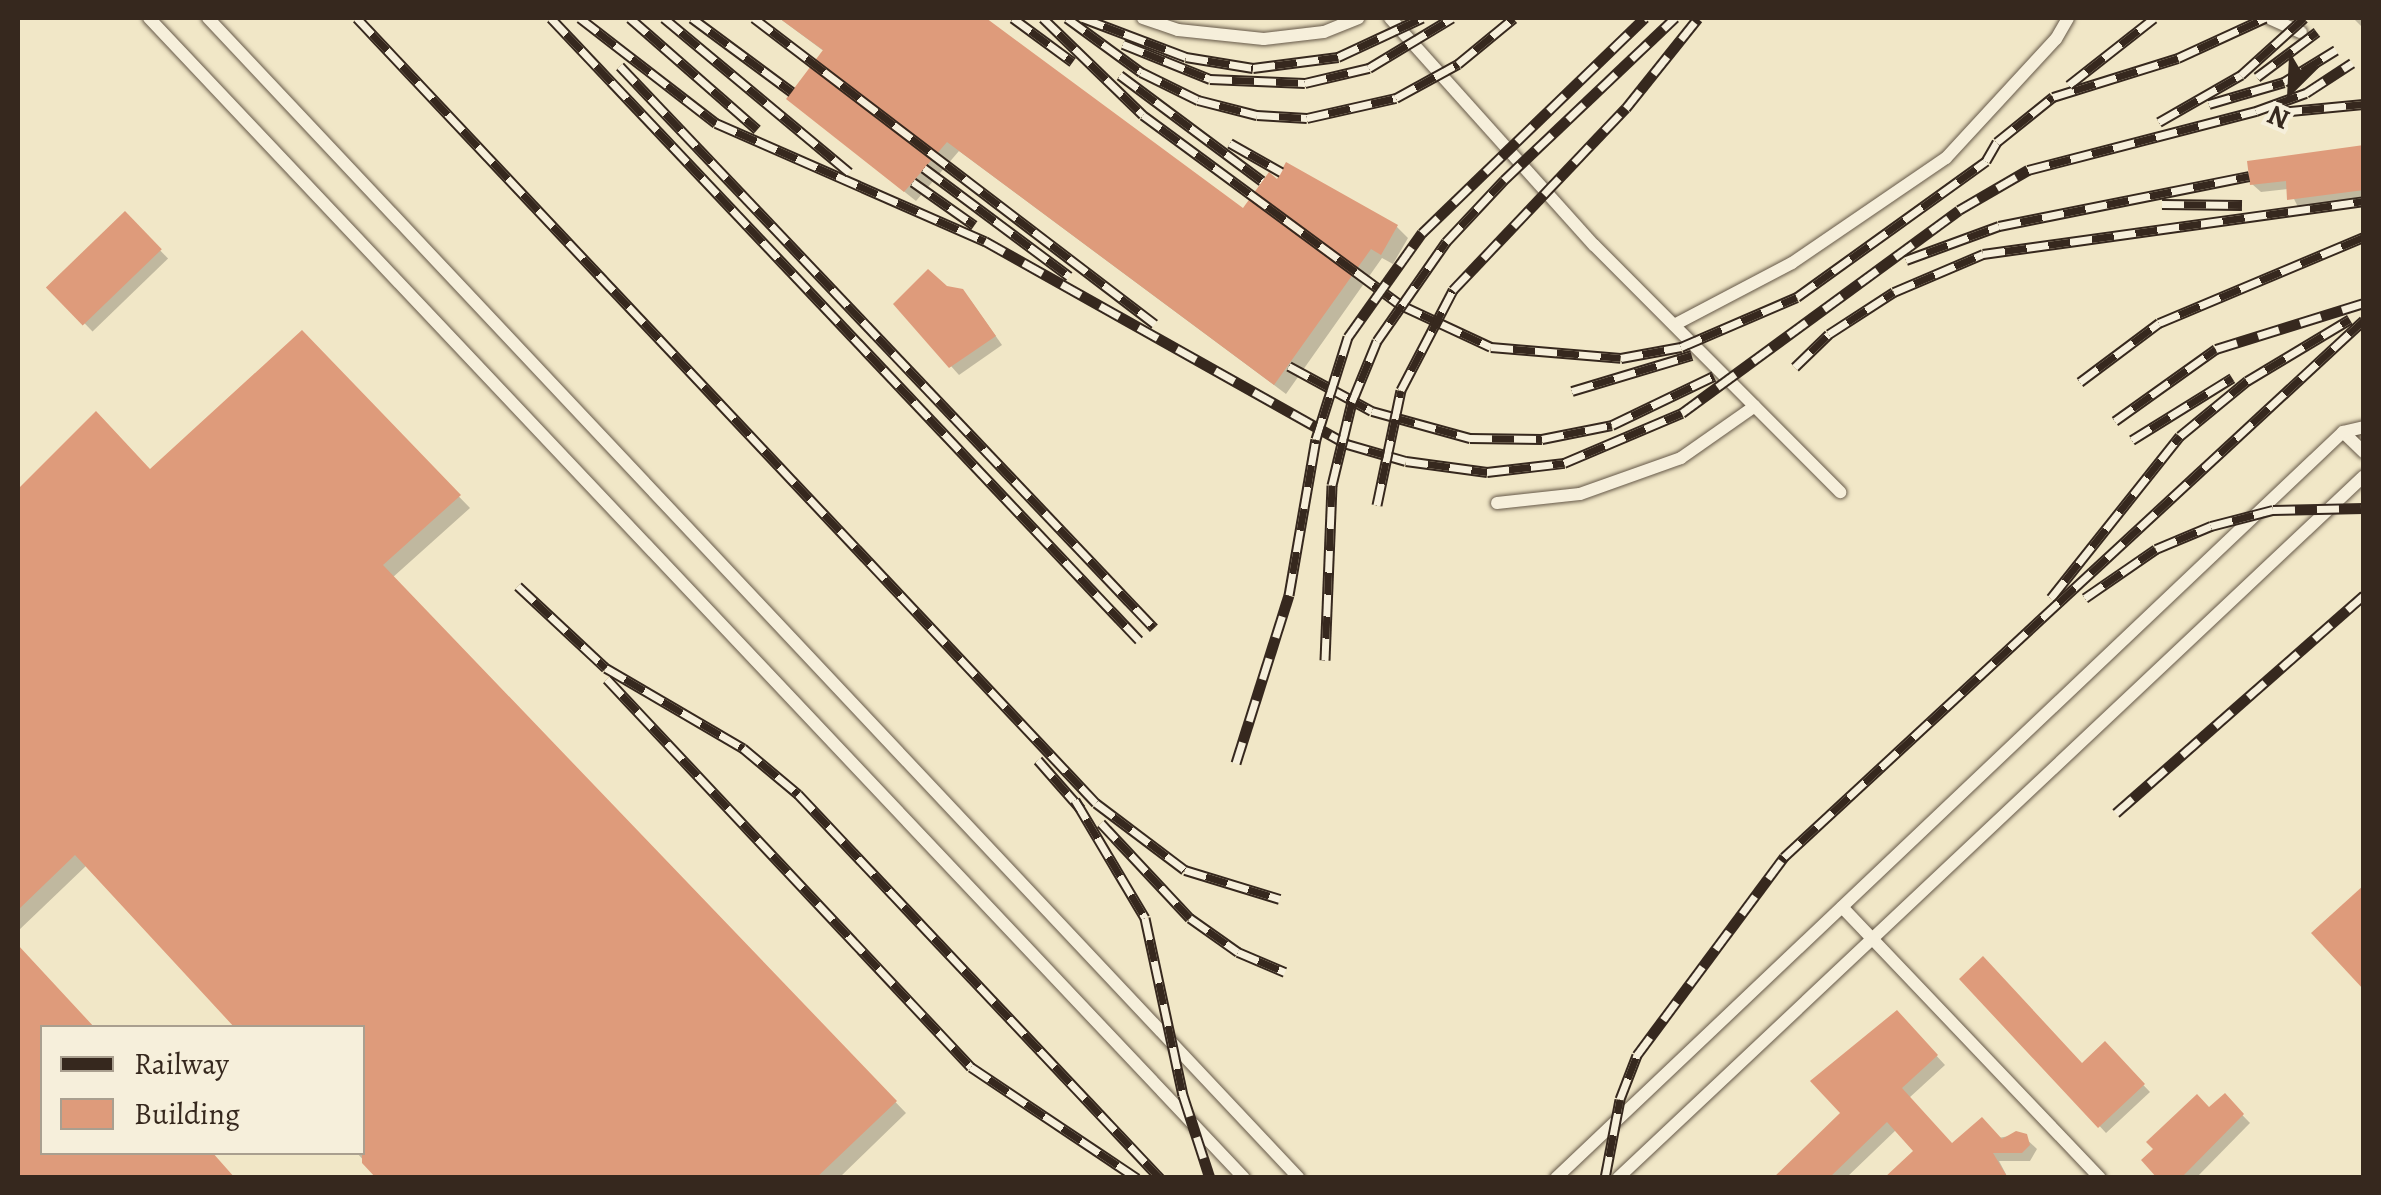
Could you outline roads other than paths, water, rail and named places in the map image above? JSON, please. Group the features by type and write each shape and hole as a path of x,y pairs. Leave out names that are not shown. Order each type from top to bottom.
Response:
{"lane":[{"path":"149,18 1244,1178"},
{"path":"208,18 1299,1178"},
{"path":"1143,18 1178,30 1264,39 1324,32 1358,18"},
{"path":"1390,18 1674,325 1840,492"},
{"path":"1674,325 1792,263 1946,158 2023,78 2068,18"},
{"path":"2269,18 2301,32"},
{"path":"1497,503 1580,494 1681,458 1755,406"},
{"path":"1556,1178 2344,432 2364,427"},
{"path":"2344,432 2364,452"},
{"path":"1618,1178 2364,476"},
{"path":"1842,906 2100,1178"}],"railway":[{"path":"357,18 1096,803 1185,870 1280,899"},
{"path":"551,18 1139,640"},
{"path":"580,18 716,123 985,241 1347,444 1406,461 1487,472 1564,463 1682,413 1959,210 2028,170 2256,111 2306,93 2352,63"},
{"path":"630,18 757,129"},
{"path":"664,18 849,172"},
{"path":"692,18 792,92"},
{"path":"754,18 1155,324"},
{"path":"1013,18 1073,62"},
{"path":"1043,18 1143,115 1401,305 1491,347 1621,358 1681,347 1797,297 1986,161 1997,142 2053,97 2178,58 2265,18"},
{"path":"1067,18 1141,72 1198,100 1257,115 1307,118 1396,98 1458,64 1514,18"},
{"path":"1083,18 1186,57 1253,68 1338,57 1422,18"},
{"path":"1123,44 1210,79 1305,83 1369,68 1452,18"},
{"path":"1236,763 1289,595 1316,439 1348,337 1422,233 1645,18"},
{"path":"1325,660 1332,485 1352,402 1377,341 1446,242 1504,180 1675,18"},
{"path":"1377,505 1401,390 1453,290 1626,108 1698,18"},
{"path":"2069,85 2154,18"},
{"path":"2159,122 2241,75 2304,18"},
{"path":"2257,77 2317,32"},
{"path":"2209,104 2284,82 2336,50"},
{"path":"620,66 1154,628"},
{"path":"1120,75 1262,181"},
{"path":"2280,112 2364,104"},
{"path":"1230,143 1281,172"},
{"path":"924,168 1069,276"},
{"path":"1906,260 1999,226 2249,176"},
{"path":"913,182 974,225"},
{"path":"1795,367 1829,334 1894,292 1983,254 2364,201"},
{"path":"2162,204 2242,205"},
{"path":"2080,382 2159,323 2364,237"},
{"path":"2115,421 2216,349 2364,303"},
{"path":"2051,598 2180,436 2247,381 2350,319"},
{"path":"1605,1178 1620,1099 1637,1055 1784,857 2364,320"},
{"path":"1572,391 1692,355"},
{"path":"1289,366 1372,411 1470,438 1542,439 1612,425 1714,376"},
{"path":"2132,440 2232,378"},
{"path":"2085,598 2156,549 2211,526 2273,510 2364,508"},
{"path":"518,586 606,668 743,748 798,794 1160,1178"},
{"path":"2116,813 2364,595"},
{"path":"607,679 971,1067 1137,1178"},
{"path":"1038,760 1081,809"},
{"path":"1075,800 1145,918 1183,1095 1210,1178"},
{"path":"1101,823 1190,918 1238,952 1285,972"}]}
